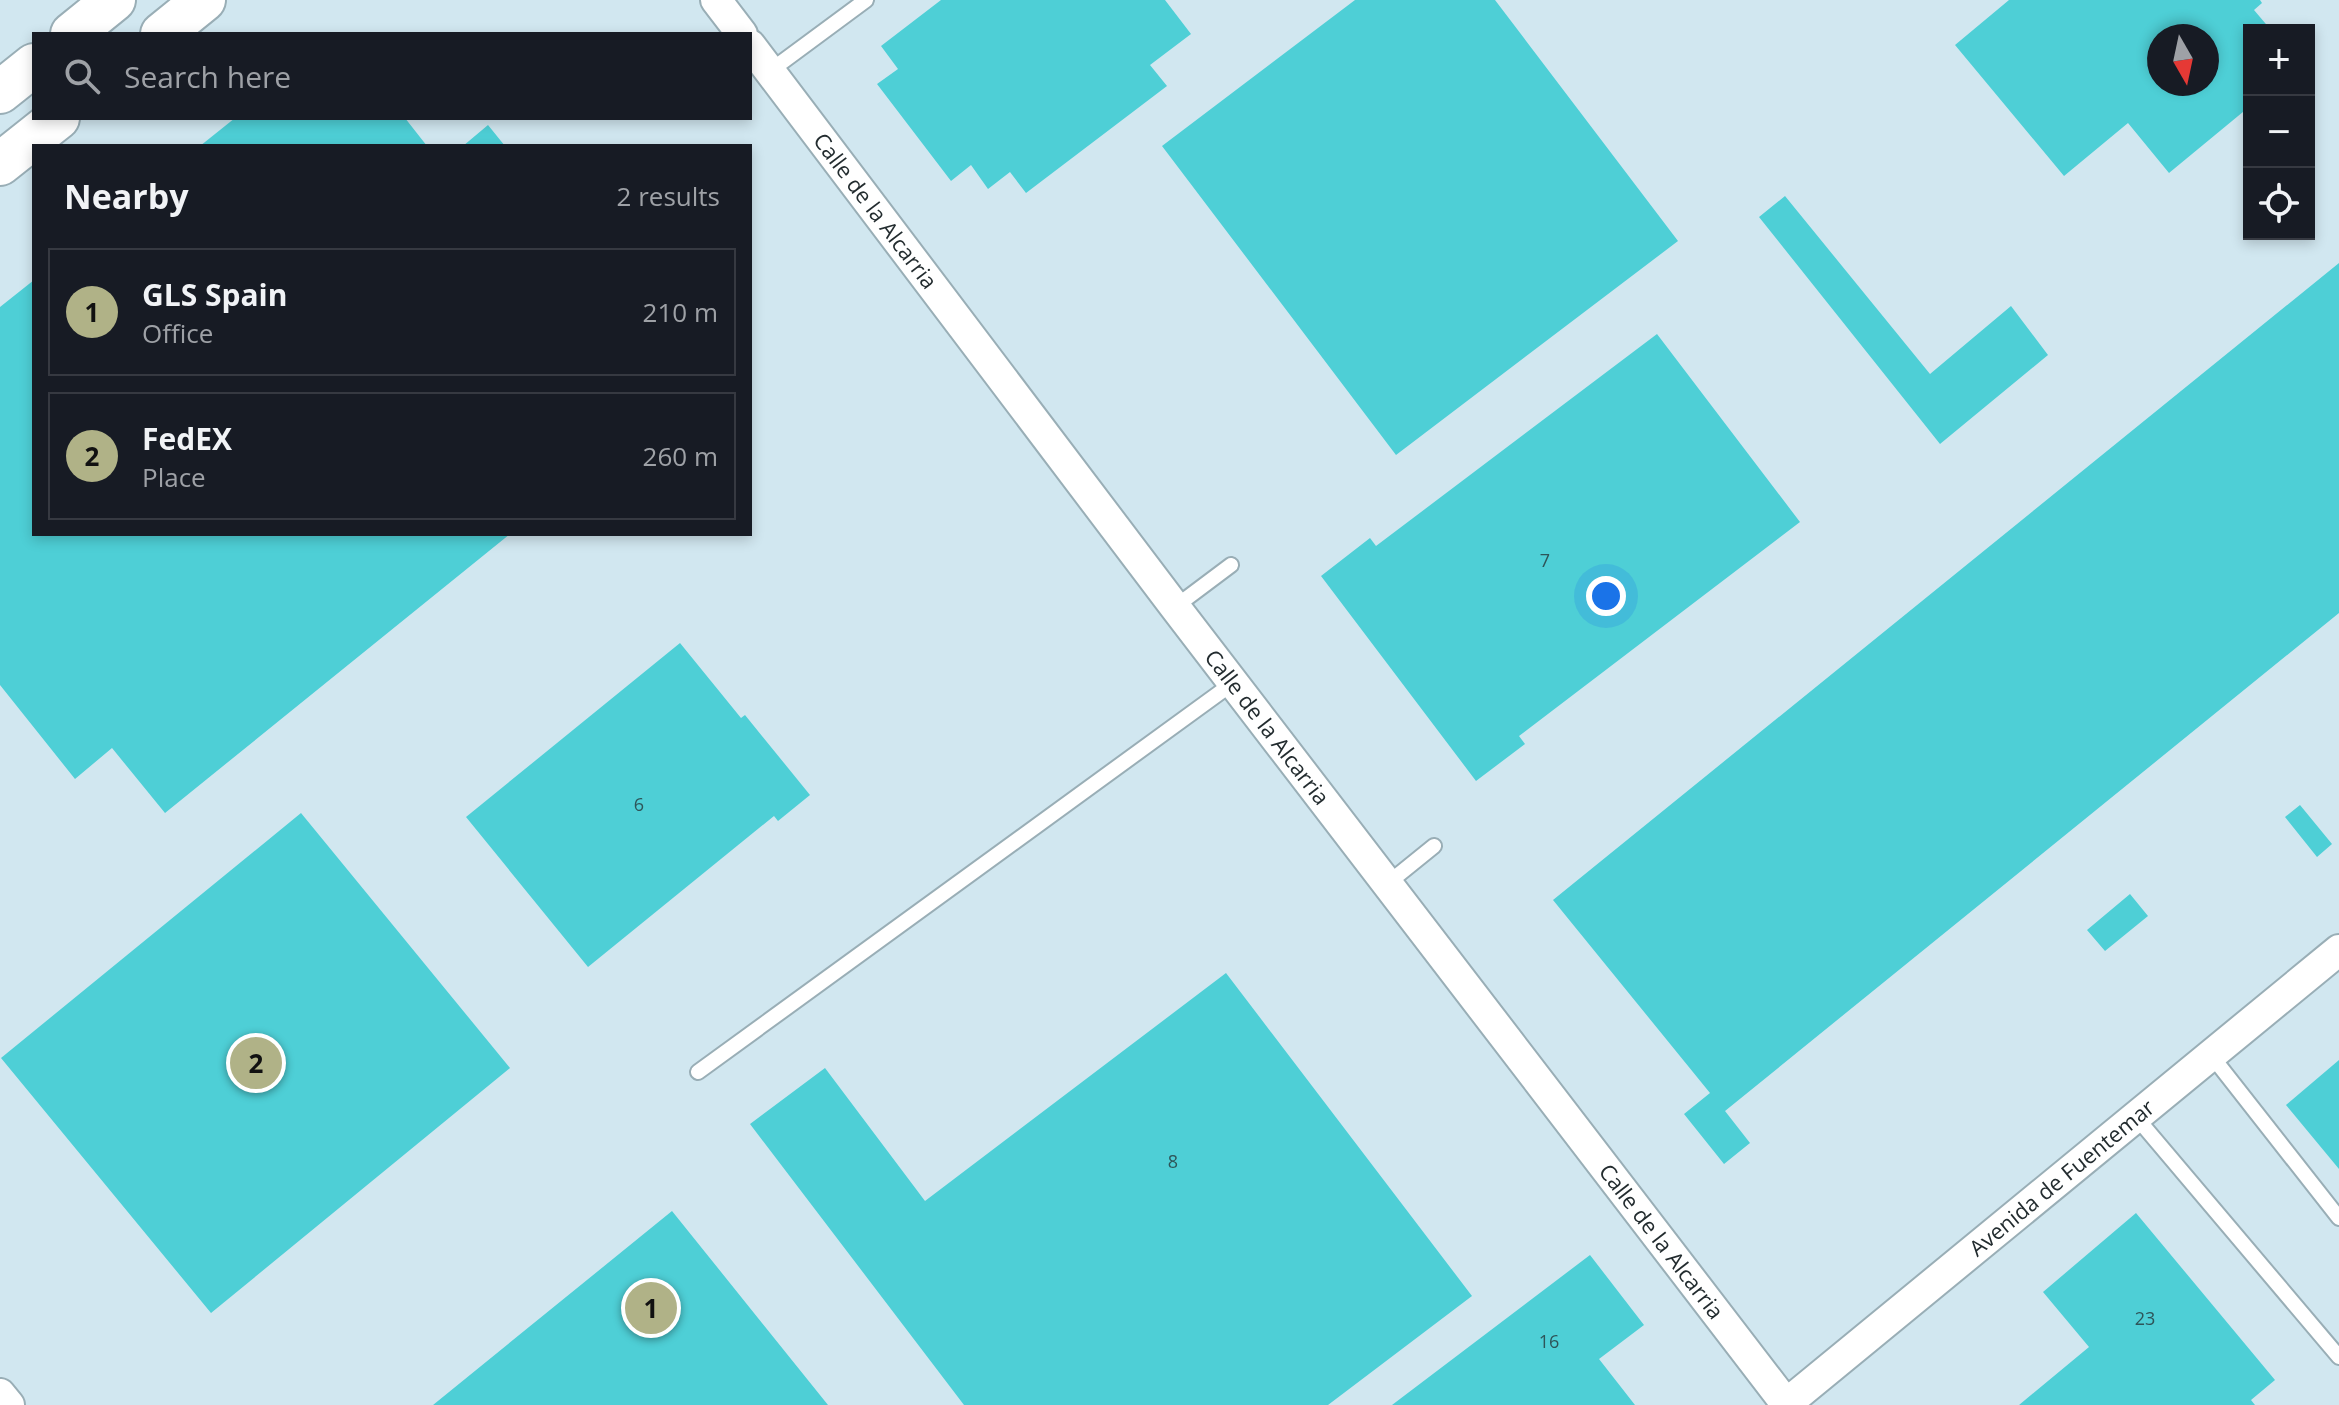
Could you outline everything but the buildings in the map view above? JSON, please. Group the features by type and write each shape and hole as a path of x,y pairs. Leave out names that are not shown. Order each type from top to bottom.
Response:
{"main road":[{"path":"74,32 114,0"},
{"path":"164,32 204,0"},
{"path":"0,92 32,67"},
{"path":"0,164 55,120"}],"street":[{"path":"716,0 740,32"},
{"name":"Calle de la Alcarria","path":"752,48 1175,607 1786,1405"},
{"name":"Avenida de Fuentemar","path":"1786,1405 2339,950"},
{"path":"0,1394 9,1405"}],"lane":[{"path":"770,71 866,0"},
{"path":"1175,607 1231,565"},
{"path":"698,1072 1233,683"},
{"path":"1387,884 1434,846"},
{"path":"2211,1055 2339,1218"},
{"path":"2136,1117 2339,1357"}],"place":[{"name":"FedEX","path":"256,1063"},
{"name":"GLS Spain","path":"651,1308"}]}
